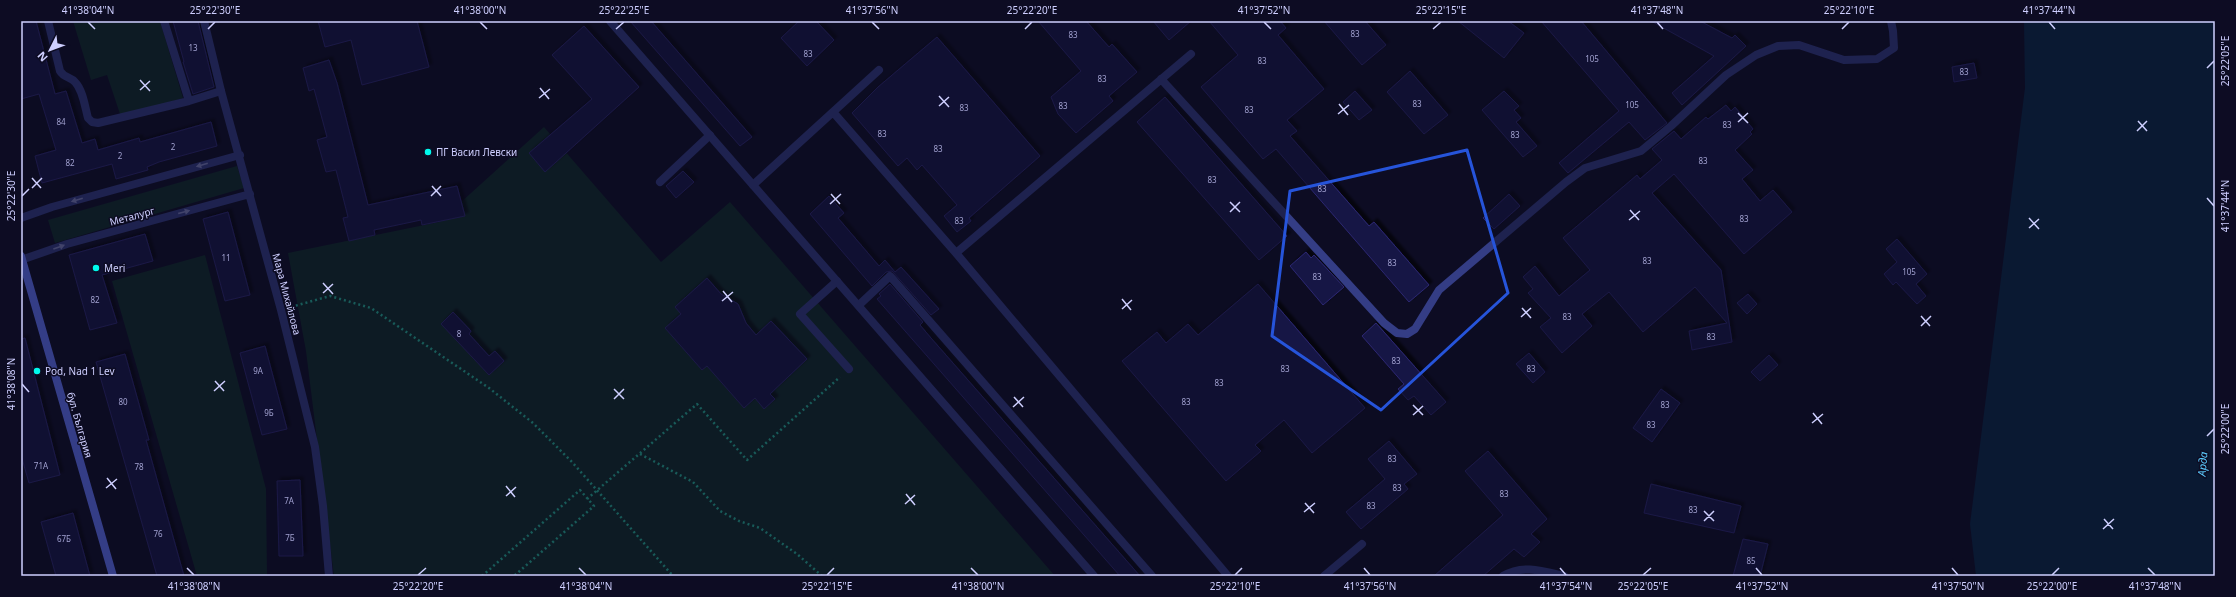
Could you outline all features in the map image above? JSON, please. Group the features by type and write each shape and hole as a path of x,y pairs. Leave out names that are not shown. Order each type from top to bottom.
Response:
{"main road":[{"name":"бул. България","path":"21,259 113,576"}],"street":[{"path":"48,21 60,71 63,75 74,80 79,86 88,118 92,122 98,124 189,102 221,91"},
{"path":"164,21 189,102"},
{"name":"Мара Михайлова","path":"204,21 221,91 240,155 281,310 315,447 323,506 329,576"},
{"path":"610,21 1094,576"},
{"path":"1161,79 1384,323 1396,332 1407,334 1415,330 1439,290 1566,182 1585,168 1641,151 1671,126 1726,75 1756,55 1778,46 1799,45 1844,60 1877,59 1894,48 1891,21"},
{"path":"956,253 1191,54"},
{"path":"753,185 879,70"},
{"path":"833,112 956,253 1228,576"},
{"path":"660,182 710,135"},
{"path":"21,218 52,207 240,155"},
{"name":"Металург","path":"21,259 67,244 250,194"},
{"path":"858,305 890,276 1152,576"},
{"path":"838,281 800,314 849,369"},
{"path":"1324,576 1362,544"},
{"path":"1503,576 1517,569 1530,568 1564,576"}],"path":[{"path":"281,310 330,296 370,308 489,388 533,422 598,490 673,576"},
{"path":"587,499 697,404 746,460 849,369"},
{"path":"640,454 693,482 720,511 739,521 760,528 797,554 822,576"},
{"path":"482,576 580,490 594,506 514,576"}],"highlighted area":[{"path":"1467,150 1508,293 1381,410 1272,336 1290,191"}],"green space":[{"path":"73,21 160,21 183,98 121,117 107,75 91,80"},
{"path":"544,127 661,262 730,202 1055,576 334,576 306,351 288,253 439,222"},
{"path":"237,166 244,188 55,243 48,220"},
{"path":"205,255 266,489 267,576 197,576 112,281"}],"water":[{"name":"Арда","path":"2024,21 2215,21 2215,576 1976,576 1970,524 2025,88"}],"building":[{"path":"21,21 36,21 55,94 66,91 82,143 95,139 98,150 139,138 140,142 211,122 217,146 159,162 147,167 148,170 116,179 112,164 42,183 35,156 56,150 39,94 21,99"},
{"path":"173,21 198,21 214,87 193,94"},
{"path":"318,21 417,21 429,67 362,85 351,40 325,47"},
{"path":"630,21 651,21 752,137 740,146"},
{"path":"799,21 816,21 834,40 807,66 781,38"},
{"path":"1038,21 1086,21 1109,47 1112,44 1137,72 1109,96 1113,101 1076,133 1058,114 1051,97 1081,71"},
{"path":"1153,21 1191,21 1169,40"},
{"path":"1209,21 1280,21 1286,28 1278,35 1324,89 1287,120 1297,131 1290,136 1369,226 1374,222 1429,285 1409,302 1276,149 1263,159 1201,87 1238,55"},
{"path":"1324,21 1365,21 1386,45 1362,65"},
{"path":"1458,21 1508,21 1524,33 1504,58"},
{"path":"1541,21 1581,21 1667,123 1645,140 1629,122 1568,173 1559,163 1619,111"},
{"path":"1651,21 1700,21 1732,38 1735,35 1746,46 1682,105 1672,93 1714,56"},
{"path":"584,26 639,87 545,172 529,153 592,99 552,55"},
{"path":"937,37 1040,156 969,218 971,221 957,232 944,216 957,205 922,165 917,170 907,158 898,166 852,113 878,87"},
{"path":"329,60 337,83 368,205 457,186 465,216 422,225 421,220 374,230 375,235 349,241 343,218 348,217 336,170 326,172 317,140 327,137 314,89 309,91 303,68"},
{"path":"1974,63 1977,78 1954,82 1952,67"},
{"path":"1410,71 1448,115 1424,134 1387,92"},
{"path":"1355,91 1372,110 1359,120 1343,102"},
{"path":"1504,91 1519,106 1514,110 1521,118 1516,122 1537,146 1523,157 1482,110"},
{"path":"1165,97 1287,236 1259,260 1137,122"},
{"path":"1726,105 1731,111 1735,107 1753,129 1750,132 1752,134 1735,150 1753,170 1742,179 1760,201 1773,190 1792,212 1744,254 1674,174 1652,193 1721,270 1732,342 1692,350 1689,331 1727,323 1695,287 1643,332 1609,292 1582,314 1592,326 1562,353 1540,327 1551,318 1528,293 1533,289 1523,277 1535,266 1559,296 1590,270 1563,238 1637,175 1640,179 1662,160 1652,149 1674,131 1681,139 1706,117 1708,119"},
{"path":"683,171 694,182 676,198 666,186"},
{"path":"1509,194 1520,206 1494,229 1483,218"},
{"path":"829,196 844,213 838,218 879,266 885,260 895,272 901,267 939,309 931,315 892,271 886,272 872,286 810,214"},
{"path":"228,212 250,295 225,301 203,219"},
{"path":"145,234 153,261 102,275 117,323 90,330 69,255"},
{"path":"1897,239 1927,274 1916,284 1926,296 1917,304 1896,282 1893,285 1884,274 1897,262 1886,249"},
{"path":"1306,252 1311,258 1314,255 1344,287 1323,305 1290,266"},
{"path":"707,278 721,294 738,304 746,323 756,335 771,321 807,359 770,394 775,399 764,409 755,398 744,408 707,366 702,370 665,328 681,314 675,307"},
{"path":"890,284 923,322 920,325 931,338 1140,576 1120,576 877,299 881,296 879,294"},
{"path":"1258,284 1365,408 1312,453 1284,420 1255,445 1261,451 1226,481 1122,361 1157,332 1166,343 1188,324 1198,335"},
{"path":"1748,294 1757,304 1747,314 1737,303"},
{"path":"453,312 471,331 469,334 489,356 495,351 504,361 489,375 441,324"},
{"path":"1376,323 1446,402 1431,415 1414,396 1408,400 1398,389 1404,384 1362,336"},
{"path":"25,338 60,475 29,483 21,455 21,339"},
{"path":"265,346 287,429 262,435 240,353"},
{"path":"1529,353 1545,372 1533,383 1516,364"},
{"path":"125,354 149,440 146,440 184,576 157,576 96,362"},
{"path":"1769,355 1778,365 1760,381 1751,372"},
{"path":"1661,389 1680,403 1652,442 1633,428"},
{"path":"1389,441 1417,474 1404,484 1408,489 1361,529 1346,512 1385,479 1368,459"},
{"path":"1488,451 1547,519 1531,534 1540,542 1524,557 1514,549 1483,576 1434,576 1503,515 1465,471"},
{"path":"300,480 303,556 279,556 277,481"},
{"path":"1651,484 1741,506 1734,533 1644,513"},
{"path":"73,513 90,576 56,576 41,522"},
{"path":"1743,539 1768,544 1760,576 1733,576"}],"place":[{"name":"ПГ Васил Левски","path":"428,152"},
{"name":"Meri","path":"96,268"},
{"name":"Pod, Nad 1 Lev","path":"37,371"}]}
